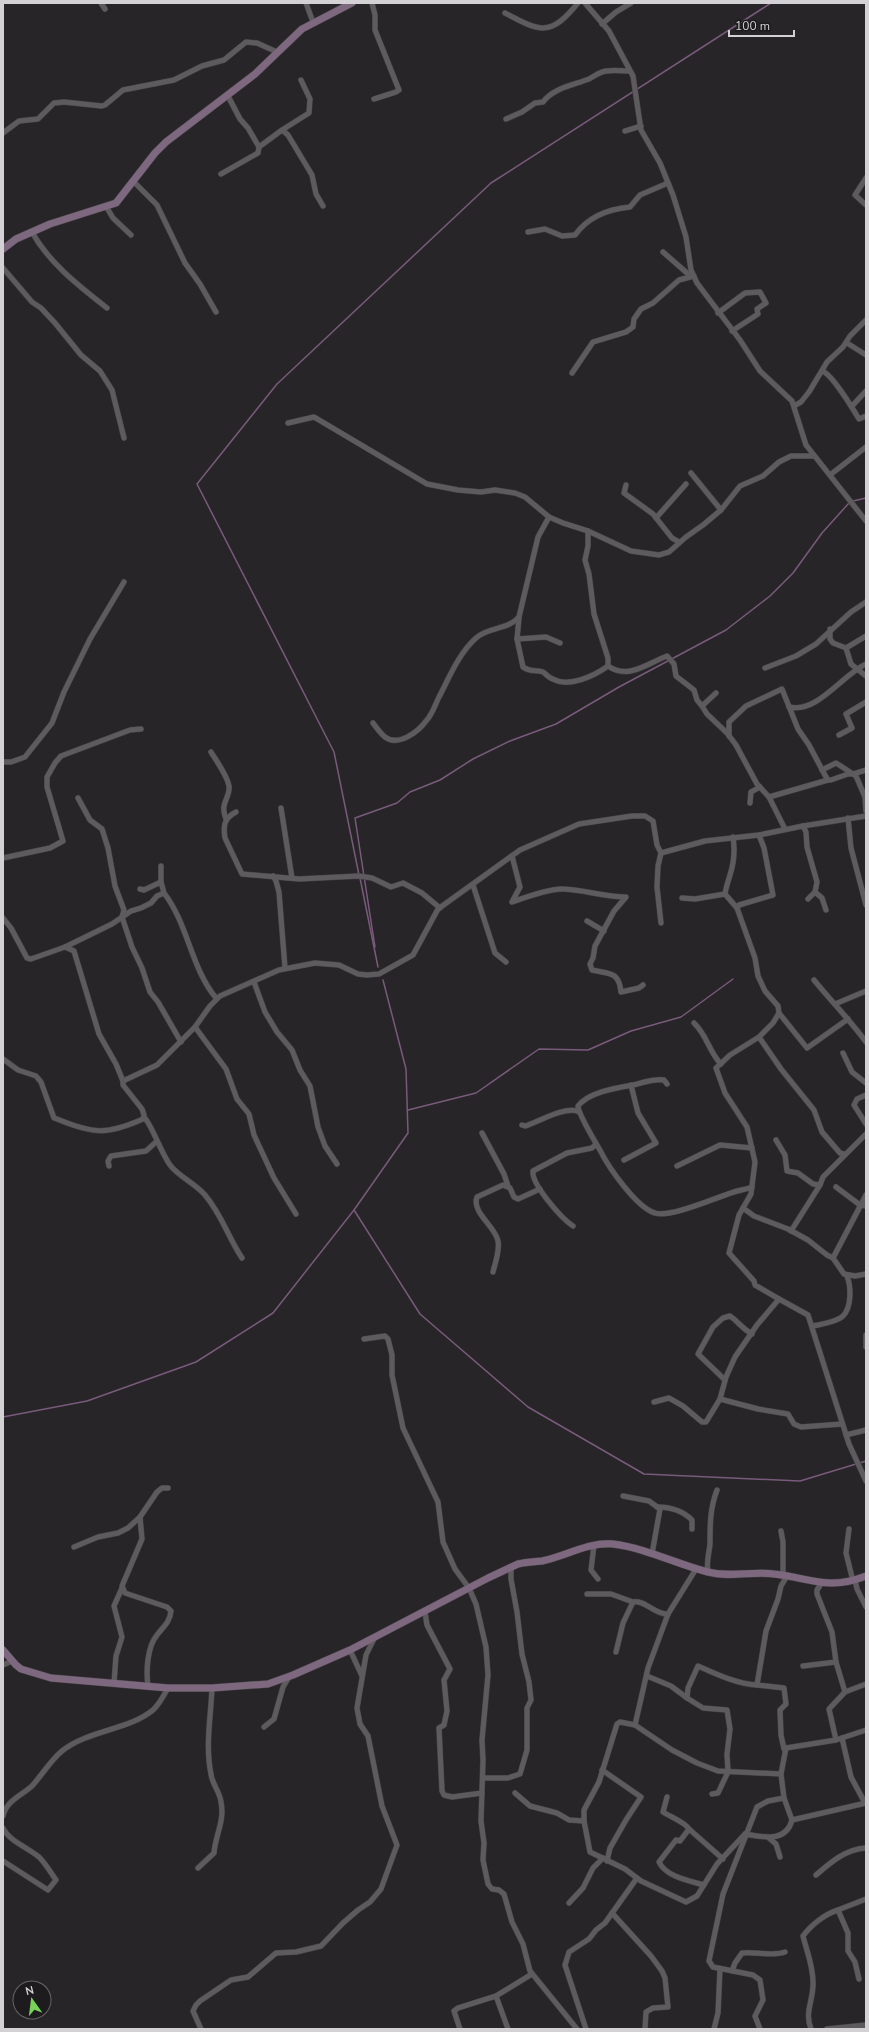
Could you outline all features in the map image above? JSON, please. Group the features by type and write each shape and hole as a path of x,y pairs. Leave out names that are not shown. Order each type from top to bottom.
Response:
{"street":[{"path":"101,3 105,9"},
{"path":"306,3 313,22"},
{"path":"3,249 16,239 32,232 68,218 107,208 116,203 134,182 155,153 166,142 255,74 302,29 352,3"},
{"path":"372,3 375,15 375,30 391,74 399,87 399,90 396,92 374,99"},
{"path":"505,13 534,28 548,29 561,21 578,3"},
{"path":"585,3 609,31 630,71 636,90 641,126 668,183 686,236 694,276 704,294 760,371 788,397 794,406 802,434 814,456 866,521"},
{"path":"602,24 631,3"},
{"path":"3,133 19,121 40,118 54,103 64,102 102,106 123,90 174,80 194,70 224,60 246,42 257,43 277,52"},
{"path":"506,119 522,112 535,103 543,102 550,94 568,85 576,85 598,73 605,71 630,71"},
{"path":"259,147 309,113 310,99 301,80"},
{"path":"220,174 258,153 259,147 248,128 240,119 228,96"},
{"path":"625,132 641,126"},
{"path":"282,130 288,136 312,176 316,194 323,206"},
{"path":"866,178 854,195 866,205"},
{"path":"134,182 156,205 185,263 200,284 216,312"},
{"path":"528,232 545,229 562,236 575,235 582,225 590,219 619,208 630,207 640,195 668,183"},
{"path":"107,208 113,218 131,235"},
{"path":"32,232 39,245 49,257 82,288 107,308"},
{"path":"663,252 687,273 694,276"},
{"path":"3,268 32,302 42,308 81,355 100,371 112,390 124,438"},
{"path":"572,373 593,342 626,332 633,327 634,319 641,309 654,303 679,280 694,276"},
{"path":"718,313 745,293 760,292 766,303 757,309 758,314 732,331"},
{"path":"794,406 801,402 809,392 827,362 847,343 850,336 866,320"},
{"path":"847,343 866,355"},
{"path":"822,371 828,374 845,399 852,406 859,419 866,416"},
{"path":"852,406 866,391"},
{"path":"288,423 314,417 427,484 458,490 481,492 495,490 515,493 525,497 549,517 588,531 631,551 652,554 666,553 721,510 740,486 763,476 779,462 791,456 814,456"},
{"path":"830,475 866,447"},
{"path":"691,473 721,510"},
{"path":"656,518 686,484"},
{"path":"626,485 624,493 656,518 672,538 679,542"},
{"path":"549,517 538,537 519,617 517,639 522,667 529,672 542,671 553,680 566,682 582,679 598,673 608,666"},
{"path":"588,531 588,546 585,560 589,574 594,614 608,658 608,666"},
{"path":"3,762 11,762 25,757 52,723 64,692 90,640 124,582"},
{"path":"765,668 796,656 816,644 830,629 850,612 866,602"},
{"path":"373,723 385,737 396,740 409,736 427,721 452,673 474,639 492,630 506,626 519,617"},
{"path":"830,629 830,639 833,643 846,648"},
{"path":"846,648 866,636"},
{"path":"517,639 546,637 560,643"},
{"path":"846,648 851,664 858,668 866,676"},
{"path":"608,666 616,672 626,673 667,656 674,664 676,676 694,690 697,700 707,714 730,736 760,787 769,797 785,829"},
{"path":"789,707 800,709 818,700 858,668 866,664"},
{"path":"730,736 729,722 746,706 779,690 783,690 798,730 828,780"},
{"path":"702,706 716,693"},
{"path":"839,735 852,728 846,714 866,702"},
{"path":"3,858 50,848 63,842 47,787 48,777 55,763 61,756 130,730 140,729"},
{"path":"211,752 229,784 229,791 223,807 226,819 224,825 225,838 235,857 240,872 245,875 322,879 361,876 391,887 400,883 406,884 440,908"},
{"path":"822,770 836,763 856,776 863,793 866,811"},
{"path":"769,797 866,770"},
{"path":"750,803 751,792 760,787"},
{"path":"78,798 90,820 102,829 108,848 115,886 124,910 122,917 132,947 145,976 150,992 158,1002 181,1042"},
{"path":"281,808 292,878"},
{"path":"226,819 236,812"},
{"path":"123,1081 157,1065 195,1028 216,998 285,968 320,962 339,965 358,974 379,974 413,954 434,914 440,908 512,856 534,843 579,824 632,816 645,816 653,821 657,845 661,853 658,866 657,887 661,923"},
{"path":"661,853 704,841 759,835 785,829 866,816"},
{"path":"848,818 851,848 866,905"},
{"path":"803,826 806,832 807,847 817,882 816,892 808,899"},
{"path":"737,908 744,904 773,895 764,848 759,835"},
{"path":"733,837 734,849 732,869 726,885 725,894 737,908 755,958 758,976 766,994 778,1006 779,1013 807,1048 848,1019"},
{"path":"512,856 520,887 512,902 550,890 563,889 612,897 626,897 614,911 604,931 594,946 593,958 590,964 592,970 615,975 619,980 620,992 639,988 643,984"},
{"path":"161,866 161,882 164,893 175,907 182,930 192,948 201,973 210,991 216,998"},
{"path":"272,876 276,881 279,892 285,968"},
{"path":"140,889 144,890 161,882"},
{"path":"473,884 496,953 506,962"},
{"path":"816,892 822,898 826,910"},
{"path":"3,918 11,928 26,958 31,959 65,947 112,924 122,917 151,903 157,896 164,893"},
{"path":"682,898 695,899 725,894"},
{"path":"587,921 604,931"},
{"path":"65,947 74,951 99,1034 116,1064 123,1081 122,1085 142,1109 144,1117 156,1142 171,1167 206,1196 221,1216 242,1258"},
{"path":"814,980 866,1042"},
{"path":"254,982 265,1012 276,1032 292,1050 300,1070 310,1086 318,1127 325,1146 337,1164"},
{"path":"834,1004 866,991"},
{"path":"779,1013 773,1023 759,1037 730,1055 716,1068 722,1086 747,1127 755,1162 751,1194 739,1215 729,1253 754,1281 755,1285 808,1315 813,1326 842,1424 866,1481"},
{"path":"694,1023 703,1032 711,1050 721,1064"},
{"path":"195,1028 226,1069 237,1099 249,1114 254,1135 274,1178 296,1214"},
{"path":"759,1037 782,1072 814,1110 822,1132 840,1153 844,1154"},
{"path":"843,1053 852,1072 866,1083"},
{"path":"3,1059 18,1070 36,1076 41,1082 54,1118 57,1120 90,1131 114,1130 144,1117"},
{"path":"667,1084 664,1080 656,1079 605,1091 583,1101 578,1106 579,1112 607,1165 623,1186 647,1209 654,1213 681,1211 752,1187"},
{"path":"624,1160 656,1143 638,1112 631,1085"},
{"path":"866,1095 857,1099 854,1104 866,1124"},
{"path":"522,1125 525,1126 552,1115 568,1111 575,1110 579,1112"},
{"path":"482,1133 504,1174 514,1197 518,1199 540,1189"},
{"path":"791,1231 820,1185 823,1177 836,1165 844,1154 866,1134"},
{"path":"776,1140 784,1155 787,1171 798,1173 814,1184 820,1185"},
{"path":"109,1166 108,1161 111,1156 146,1151 156,1142"},
{"path":"573,1226 560,1215 540,1189 533,1176 535,1170 567,1153 592,1148 596,1144"},
{"path":"677,1166 720,1145 752,1148"},
{"path":"493,1272 498,1253 498,1239 480,1212 476,1199 503,1185 508,1186"},
{"path":"836,1187 860,1206 866,1206"},
{"path":"833,1258 866,1196"},
{"path":"743,1208 754,1216 791,1231 833,1258 839,1269 847,1276 850,1294 844,1315 839,1319 813,1326"},
{"path":"847,1276 866,1274"},
{"path":"654,1402 669,1398 704,1422 714,1411 720,1399 725,1380 735,1357 757,1325 779,1299"},
{"path":"725,1380 698,1354 711,1330 723,1318 730,1316 737,1320 742,1329 752,1334"},
{"path":"866,1335 866,1347"},
{"path":"364,1339 385,1336 388,1339 393,1360 392,1375 403,1428 438,1502 445,1548 455,1569 469,1588 478,1610 488,1657 482,1740 483,1778 481,1816 484,1843 483,1860 488,1884 492,1889 499,1890 504,1894 508,1912 523,1944 532,1974 577,2029"},
{"path":"720,1399 758,1409 788,1414 794,1424 801,1427 842,1424"},
{"path":"846,1435 866,1430"},
{"path":"74,1547 98,1537 118,1533 128,1528 140,1517 156,1492 162,1488 168,1488"},
{"path":"708,1572 706,1563 709,1550 711,1514 717,1490"},
{"path":"623,1496 649,1501 660,1511 652,1554"},
{"path":"657,1507 667,1507 685,1514 692,1520 692,1529"},
{"path":"114,1683 116,1656 122,1637 114,1606 142,1539 140,1517"},
{"path":"849,1529 846,1553 854,1581 866,1607"},
{"path":"757,1685 766,1631 785,1576 781,1531"},
{"path":"3,1650 21,1669 40,1676 168,1688 212,1688 268,1684 289,1677 350,1650 511,1567 526,1562 542,1561 594,1545 613,1544 637,1548 696,1569 720,1575 754,1573 785,1576 821,1584 854,1581 866,1576"},
{"path":"594,1545 591,1570 598,1579"},
{"path":"483,1778 508,1778 520,1774 527,1750 527,1708 531,1700 529,1682 522,1654 511,1579 511,1567"},
{"path":"635,1725 644,1684 668,1614 696,1569"},
{"path":"821,1584 817,1590 817,1594 832,1632 836,1662 845,1692"},
{"path":"122,1588 125,1593 167,1607 171,1612 171,1616 151,1646 147,1678 148,1686"},
{"path":"587,1594 610,1594 633,1602 638,1601 659,1613 668,1614"},
{"path":"616,1652 623,1623 633,1602"},
{"path":"425,1612 428,1625 450,1669 444,1680 447,1711 444,1725 439,1728 442,1791 444,1795 452,1797 482,1793"},
{"path":"201,2029 193,2011 193,2008 200,2001 231,1980 248,1976 276,1953 296,1952 321,1946 343,1923 370,1902 381,1889 397,1845 382,1806 368,1736 358,1718 358,1697 366,1655 376,1636"},
{"path":"350,1650 362,1679"},
{"path":"3,1665 12,1661"},
{"path":"803,1666 836,1662"},
{"path":"687,1698 688,1688 698,1666 718,1675 749,1684 784,1688 786,1704 780,1710 780,1735 784,1749 781,1774 784,1798 792,1820 790,1828 784,1833 769,1838 745,1834"},
{"path":"647,1676 671,1686 703,1708 727,1710 730,1729 728,1772 718,1794 712,1794"},
{"path":"264,1727 274,1719 282,1687 289,1677"},
{"path":"792,1820 866,1803 852,1777 829,1709 845,1692 866,1684"},
{"path":"3,1812 18,1796 31,1786 62,1751 87,1737 140,1719 154,1709 168,1688"},
{"path":"198,1868 214,1853 214,1846 221,1825 221,1802 211,1774 208,1752 212,1688"},
{"path":"745,1834 709,1876 697,1896 686,1902 637,1878 625,1869 590,1852 584,1821 584,1810 599,1782 617,1724 620,1722 635,1725 672,1750 697,1763 718,1771 781,1774"},
{"path":"784,1749 839,1739 866,1730"},
{"path":"570,1902 583,1888 593,1868 605,1859 626,1820 641,1797 602,1770"},
{"path":"515,1793 530,1806 558,1813 569,1820 584,1821"},
{"path":"667,1797 663,1812 676,1820 687,1824 689,1829 723,1858"},
{"path":"760,2029 755,2016 763,2000 760,1980 753,1975 720,1969 710,1965 709,1956 717,1932 717,1915 723,1894 745,1834 757,1807 768,1801 784,1798"},
{"path":"3,1828 6,1835 28,1848 41,1859 56,1880 48,1890 3,1861"},
{"path":"689,1829 680,1841 676,1840 659,1862 662,1869 684,1879 704,1885"},
{"path":"769,1838 776,1844 780,1858"},
{"path":"816,1875 828,1864 850,1850 866,1848"},
{"path":"586,2029 565,1965 570,1952 589,1939 596,1930 605,1924 637,1878"},
{"path":"810,2029 808,2013 813,1983 811,1958 803,1936 828,1913 866,1899"},
{"path":"838,1910 848,1933 848,1951 855,1962 859,1979"},
{"path":"612,1914 651,1956 665,1978 668,2007 653,2008 646,2012 645,2029"},
{"path":"732,1971 735,1963 742,1953 750,1952 779,1954 784,1952"},
{"path":"714,2029 718,2013 720,1969"},
{"path":"460,2029 454,2011 496,1996 532,1974"},
{"path":"496,1996 508,2029"},
{"path":"827,2029 866,2025"}],"waterway":[{"path":"359,875 334,752 197,484 277,384 491,183 771,3"},
{"path":"853,501 866,498"},
{"path":"375,947 355,818 397,803 410,792 440,780 473,759 510,741 556,724 619,687 726,630 770,596 793,573 822,533 849,503"},
{"path":"360,878 378,967"},
{"path":"408,1110 476,1093 539,1049 588,1050 631,1031 681,1017 733,979"},
{"path":"3,1417 87,1401 196,1362 273,1313 354,1210 408,1133 406,1069 383,980"},
{"path":"354,1210 420,1314 528,1407 644,1474 800,1481 866,1461"}]}
